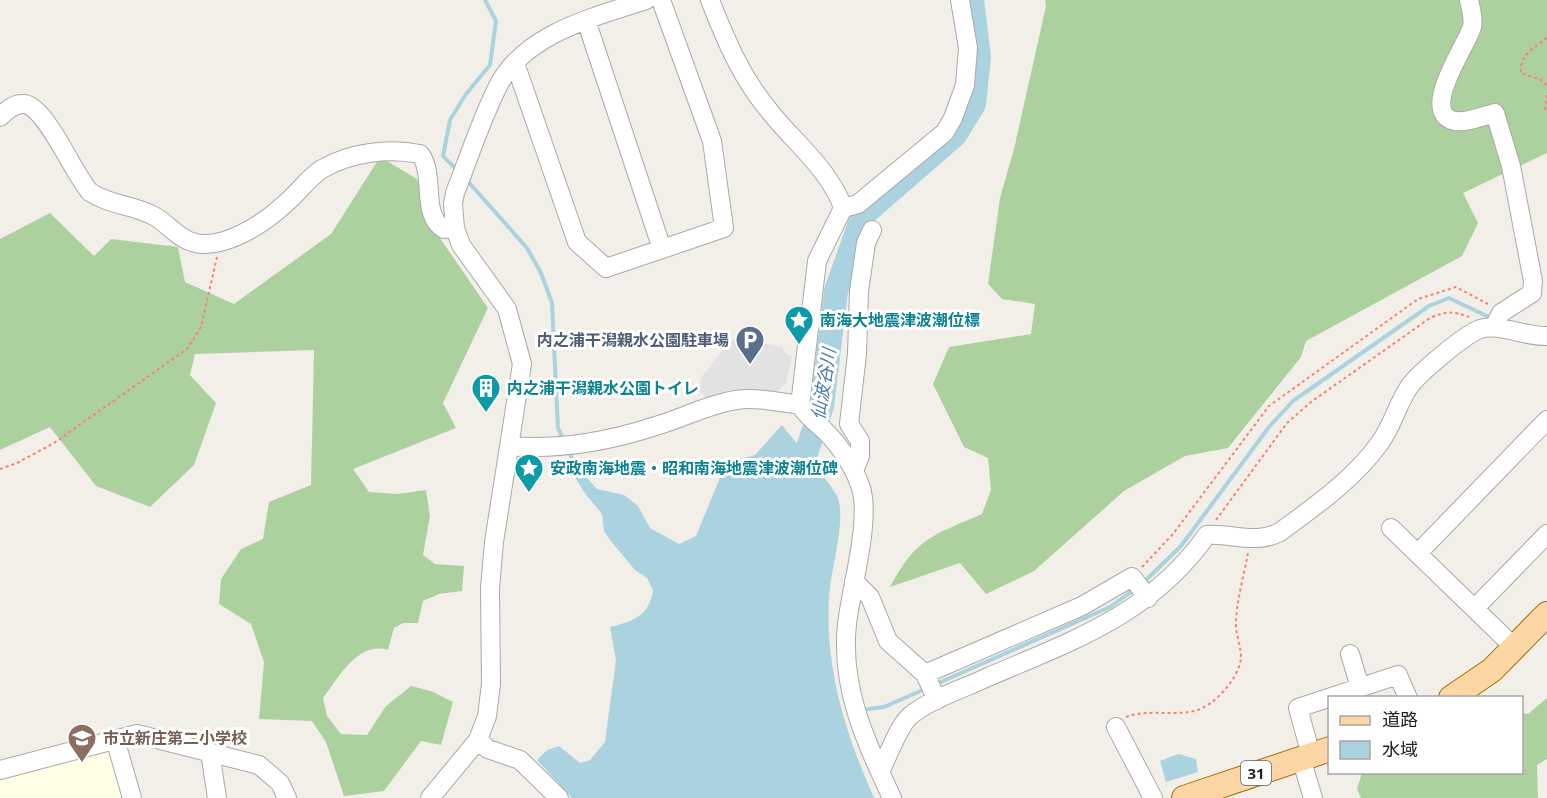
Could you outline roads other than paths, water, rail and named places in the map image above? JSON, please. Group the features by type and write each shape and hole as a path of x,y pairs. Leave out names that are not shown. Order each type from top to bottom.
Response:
{"main road":[{"path":"1455,696 1492,670 1547,614"},
{"name":"31","path":"1184,798 1314,754"}],"street":[{"path":"430,798 478,740 487,716 490,695 490,588 522,364 507,309 492,286 472,263 455,228 453,204 455,193 499,84 515,63 530,49 554,34 586,20 646,0"},
{"path":"515,63 577,242 606,268 724,228 712,141 661,0"},
{"path":"710,0 728,48 746,80 837,191 843,208 817,261 803,410"},
{"path":"843,208 858,204 945,132 965,85 968,48 960,0"},
{"path":"880,772 908,717 931,687 1082,606 1140,587 1193,554 1207,535 1222,534 1251,539 1269,538 1309,511 1363,464 1380,443 1409,388 1420,375 1472,333 1498,318 1532,293 1533,281 1508,157 1495,113 1464,121 1453,121 1445,115 1440,102 1443,89 1472,27 1469,0"},
{"path":"586,20 662,249"},
{"path":"0,117 8,108 22,103 29,105 45,120 90,192 100,199 153,216 190,242 220,243 234,238 284,206 320,170 344,158 402,150 420,154 428,163 434,218 444,229 455,228"},
{"path":"852,468 860,456 860,441 849,424 857,354 859,291 866,243 872,230"},
{"path":"1498,318 1535,337 1547,336"},
{"path":"509,446 586,445 625,436 707,407 737,400 803,410 837,443 862,490 864,513 847,626 846,667 851,696 864,736 892,798"},
{"path":"1419,552 1547,420"},
{"path":"1391,528 1419,552 1514,647"},
{"path":"1475,608 1547,534"},
{"path":"854,580 870,597 888,641 931,687"},
{"path":"931,687 1099,630 1140,587"},
{"path":"1350,654 1360,687"},
{"path":"1333,696 1398,675 1407,696"},
{"path":"1313,798 1314,754 1298,708 1328,698"},
{"path":"1116,727 1153,798"},
{"path":"0,770 137,734 259,765 280,783 287,798"},
{"path":"115,739 132,798"},
{"path":"478,740 488,749 520,760 559,798"},
{"path":"210,752 217,798"}],"water":[{"path":"782,425 838,498 839,534 829,599 830,651 846,726 874,798 572,798 537,760 547,750 559,746 580,763 590,760 605,742 616,660 610,627 633,620 644,612 653,590 647,578 635,570 610,540 604,531 602,514 584,492 568,466 573,463 597,489 624,495 638,506 650,528 679,544 696,536 726,463 755,455"},
{"path":"1178,754 1196,759 1198,772 1166,782 1160,761"}],"waterway":[{"path":"458,171 443,156 450,120 466,94 490,65 496,21 485,0"},
{"name":"仙波谷川","path":"795,486 822,406 836,291 863,215 955,135 974,104 979,57 972,0"},
{"path":"465,178 527,248 541,273 552,303 558,428 564,441"},
{"path":"1144,582 1181,546 1269,427 1293,401 1429,306 1449,298 1491,318"},
{"path":"568,450 575,465"},
{"path":"934,685 1110,607 1135,589"},
{"path":"861,710 884,707 925,689"}],"place":[{"name":"南海大地震津波潮位標","path":"799,346"},
{"name":"内之浦干潟親水公園駐車場","path":"750,366"},
{"name":"内之浦干潟親水公園トイレ","path":"486,414"},
{"name":"安政南海地震・昭和南海地震津波潮位碑","path":"529,494"},
{"name":"市立新庄第二小学校","path":"82,764"}]}
